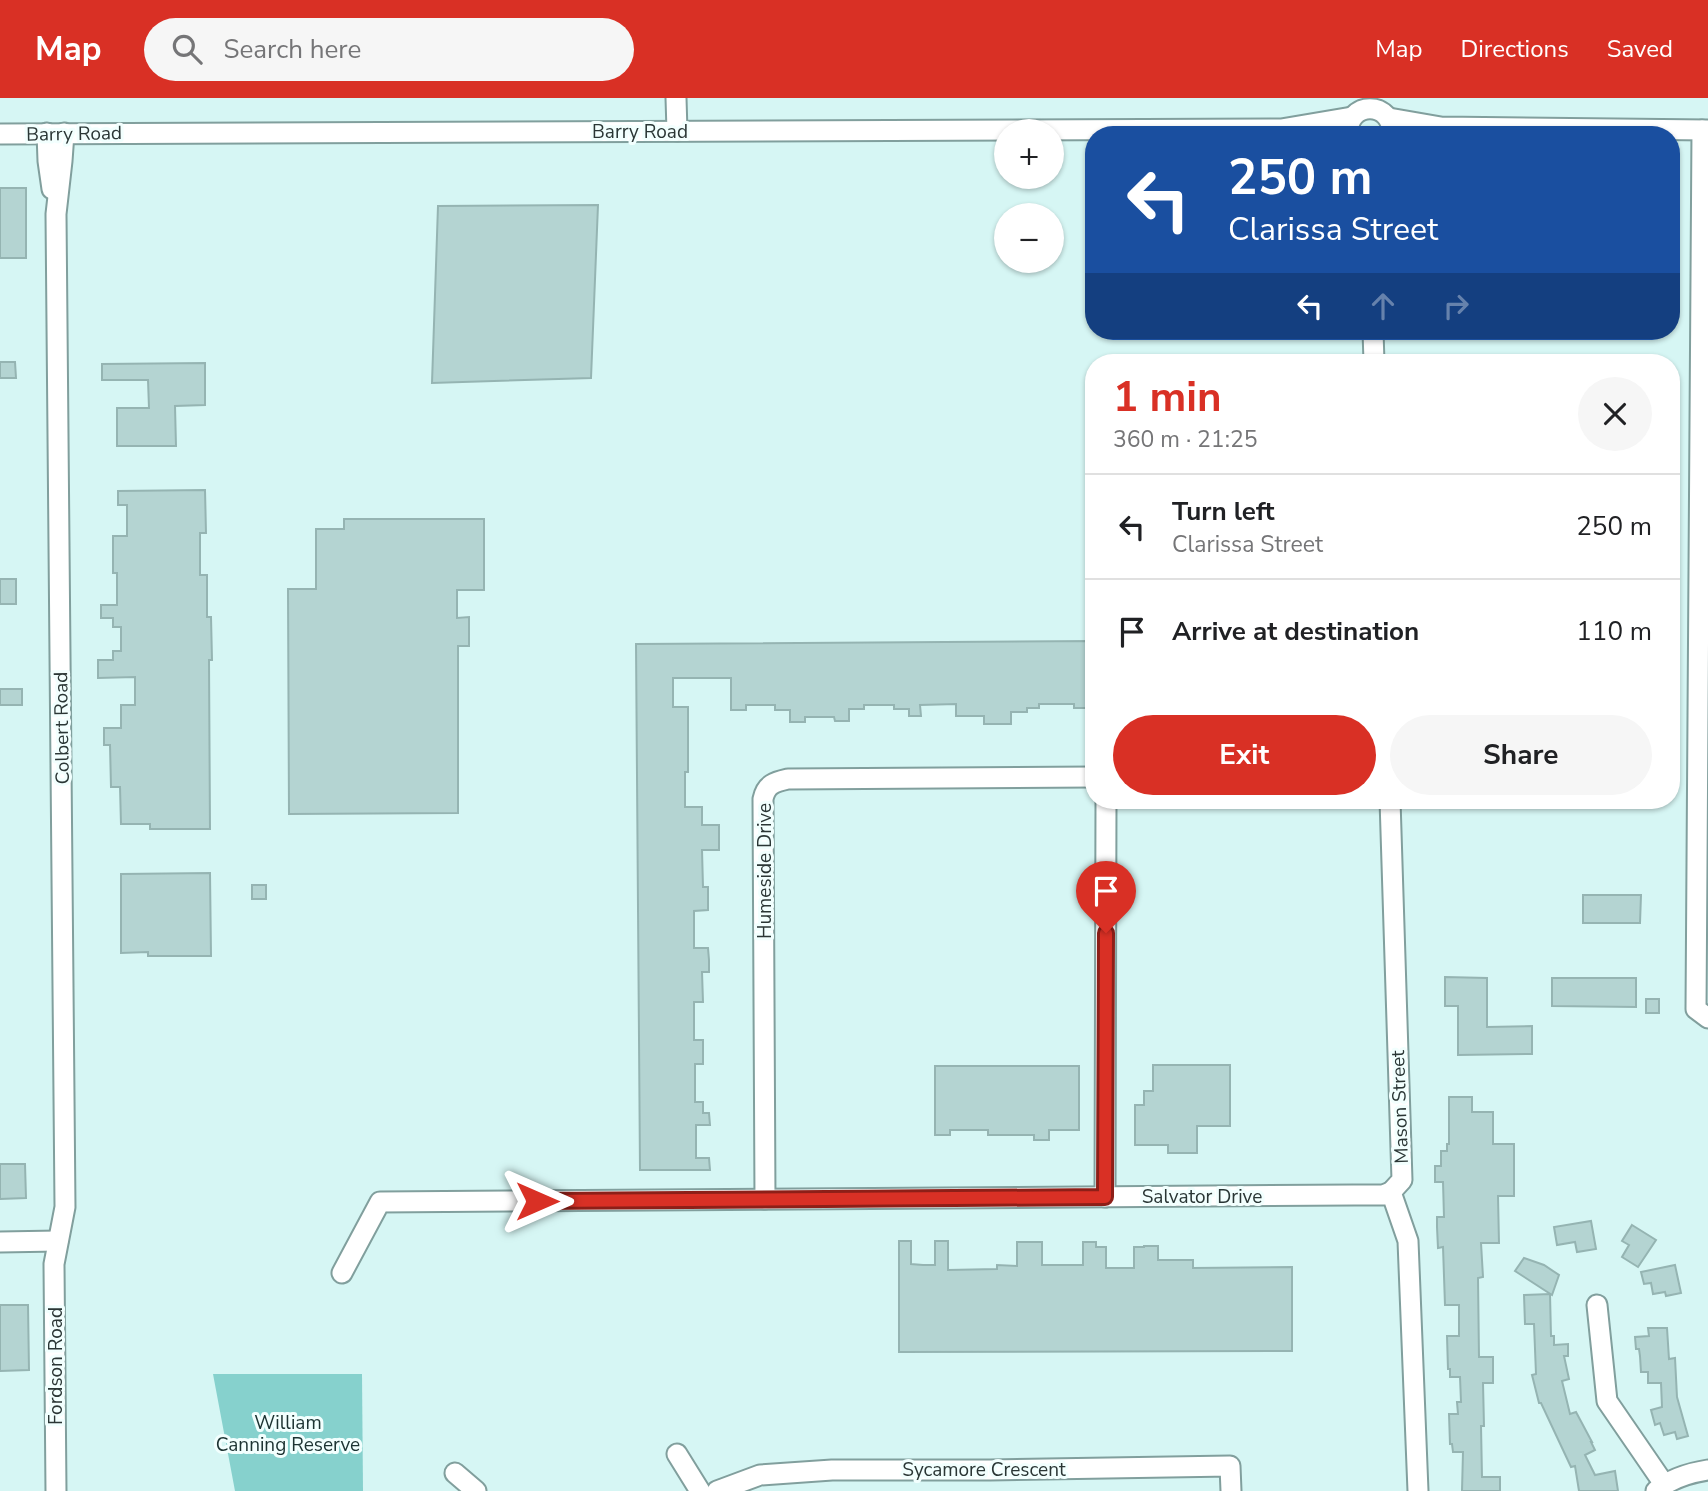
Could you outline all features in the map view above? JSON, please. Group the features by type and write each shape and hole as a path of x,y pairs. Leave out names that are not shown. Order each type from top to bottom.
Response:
{"street":[{"path":"677,98 677,131"},
{"name":"Barry Road","path":"1297,126 1356,115 1370,108 1389,117"},
{"path":"1389,117 1435,126"},
{"name":"Barry Road","path":"0,134 1085,130"},
{"path":"1680,130 1705,130 1702,1013"},
{"name":"Colbert Road","path":"55,133 48,161 56,214 65,1207 58,1241"},
{"name":"Humeside Drive","path":"765,1199 765,791 775,782 788,779 1085,777"},
{"path":"1105,1197 1106,809"},
{"name":"Mason Street","path":"1390,809 1402,1180 1391,1192 1408,1241 1418,1491"},
{"name":"Salvator Drive","path":"342,1273 380,1202 1383,1195 1391,1192"},
{"path":"0,1241 58,1241"},
{"name":"Fordson Road","path":"56,1491 54,1264 58,1241"},
{"path":"1597,1305 1607,1401 1660,1488 1683,1475 1708,1470"},
{"path":"677,1454 701,1491"},
{"name":"Sycamore Crescent","path":"717,1491 760,1475 832,1470 1230,1466 1231,1491"},
{"path":"455,1473 477,1491"}],"green space":[{"name":"William Canning Reserve","path":"213,1374 362,1374 363,1491 235,1491"}],"building":[{"path":"0,188 26,188 26,258 0,258"},
{"path":"598,205 591,378 432,383 438,206"},
{"path":"0,362 15,362 16,378 0,378"},
{"path":"205,363 205,405 175,406 176,446 117,446 117,408 149,408 148,380 102,380 102,364"},
{"path":"205,490 206,533 200,533 200,575 207,575 207,617 211,617 210,829 150,829 150,824 121,824 120,787 111,787 110,745 104,745 104,728 121,728 121,705 135,705 135,677 98,678 98,660 113,660 113,651 121,651 121,627 113,627 113,618 101,618 101,605 117,605 117,573 113,573 113,536 127,536 127,505 118,505 118,491"},
{"path":"344,519 484,519 484,590 457,590 457,618 469,617 469,646 458,646 458,813 289,814 288,589 316,589 316,529 344,529"},
{"path":"0,579 16,579 16,604 0,604"},
{"path":"1085,641 1085,708 1074,708 1074,704 1039,704 1039,708 1027,708 1027,712 1011,712 1011,724 984,724 984,716 956,716 956,704 920,705 921,716 909,716 909,709 894,709 894,705 864,705 864,709 849,709 849,721 835,721 834,717 805,717 805,722 790,722 790,710 775,710 775,705 746,705 746,710 731,710 731,678 673,678 673,707 688,707 685,807 702,807 702,825 719,825 719,850 702,850 703,887 708,887 708,910 694,911 694,948 708,948 709,960 709,972 702,972 703,1002 694,1002 694,1040 703,1040 703,1064 695,1064 695,1102 703,1102 703,1113 709,1113 710,1125 696,1125 696,1158 709,1158 710,1170 640,1170 636,644"},
{"path":"0,689 22,689 22,705 0,705"},
{"path":"210,873 211,956 121,953 121,874"},
{"path":"252,885 266,885 266,899 252,899"},
{"path":"1583,895 1641,895 1640,923 1583,923"},
{"path":"1445,977 1487,978 1487,1027 1532,1026 1532,1054 1458,1055 1458,1006 1445,1006"},
{"path":"1552,978 1636,978 1636,1007 1552,1006"},
{"path":"1646,999 1659,999 1659,1013 1646,1013"},
{"path":"1153,1065 1230,1065 1230,1126 1197,1126 1197,1153 1168,1153 1168,1145 1135,1145 1135,1105 1144,1105 1144,1091 1153,1091"},
{"path":"935,1066 1079,1066 1079,1130 1049,1130 1049,1140 1034,1140 1034,1135 988,1135 988,1130 950,1130 950,1135 935,1135"},
{"path":"1449,1097 1472,1097 1472,1112 1493,1112 1493,1144 1514,1144 1514,1196 1498,1196 1499,1243 1481,1243 1483,1277 1478,1278 1479,1357 1493,1357 1493,1383 1483,1383 1482,1477 1500,1477 1500,1491 1462,1491 1463,1452 1453,1452 1450,1444 1449,1414 1458,1414 1457,1402 1461,1402 1460,1377 1450,1377 1448,1369 1447,1336 1459,1336 1459,1305 1445,1305 1443,1247 1438,1248 1437,1227 1437,1217 1444,1217 1443,1182 1435,1182 1435,1166 1441,1166 1441,1151 1447,1151 1449,1144"},
{"path":"0,1164 25,1164 26,1198 0,1199"},
{"path":"1591,1221 1596,1249 1577,1252 1575,1242 1557,1245 1554,1227"},
{"path":"1632,1225 1656,1240 1638,1267 1622,1257 1629,1245 1622,1241"},
{"path":"899,1241 911,1241 911,1264 935,1265 935,1241 948,1241 948,1270 997,1269 997,1265 1017,1266 1017,1242 1042,1242 1042,1265 1083,1265 1083,1242 1096,1242 1096,1247 1106,1247 1106,1268 1134,1268 1134,1247 1144,1246 1158,1246 1158,1260 1193,1260 1193,1268 1292,1267 1292,1351 899,1352"},
{"path":"1524,1258 1544,1265 1559,1275 1552,1295 1515,1271"},
{"path":"1675,1265 1681,1293 1666,1296 1665,1292 1653,1294 1651,1283 1644,1284 1641,1272"},
{"path":"1550,1294 1551,1336 1554,1336 1554,1345 1568,1344 1568,1356 1564,1356 1569,1379 1562,1381 1570,1414 1576,1412 1592,1442 1595,1450 1585,1455 1595,1475 1615,1471 1618,1491 1579,1491 1575,1466 1571,1467 1539,1403 1532,1375 1536,1374 1534,1324 1525,1324 1524,1295"},
{"path":"0,1305 28,1305 29,1370 0,1371"},
{"path":"1648,1328 1667,1328 1669,1359 1675,1358 1677,1397 1688,1436 1677,1439 1675,1432 1664,1435 1660,1423 1655,1425 1651,1410 1662,1407 1661,1383 1648,1383 1648,1372 1641,1372 1635,1337 1649,1336"}],"route":[{"path":"537,1201 1105,1197 1106,933"}]}
